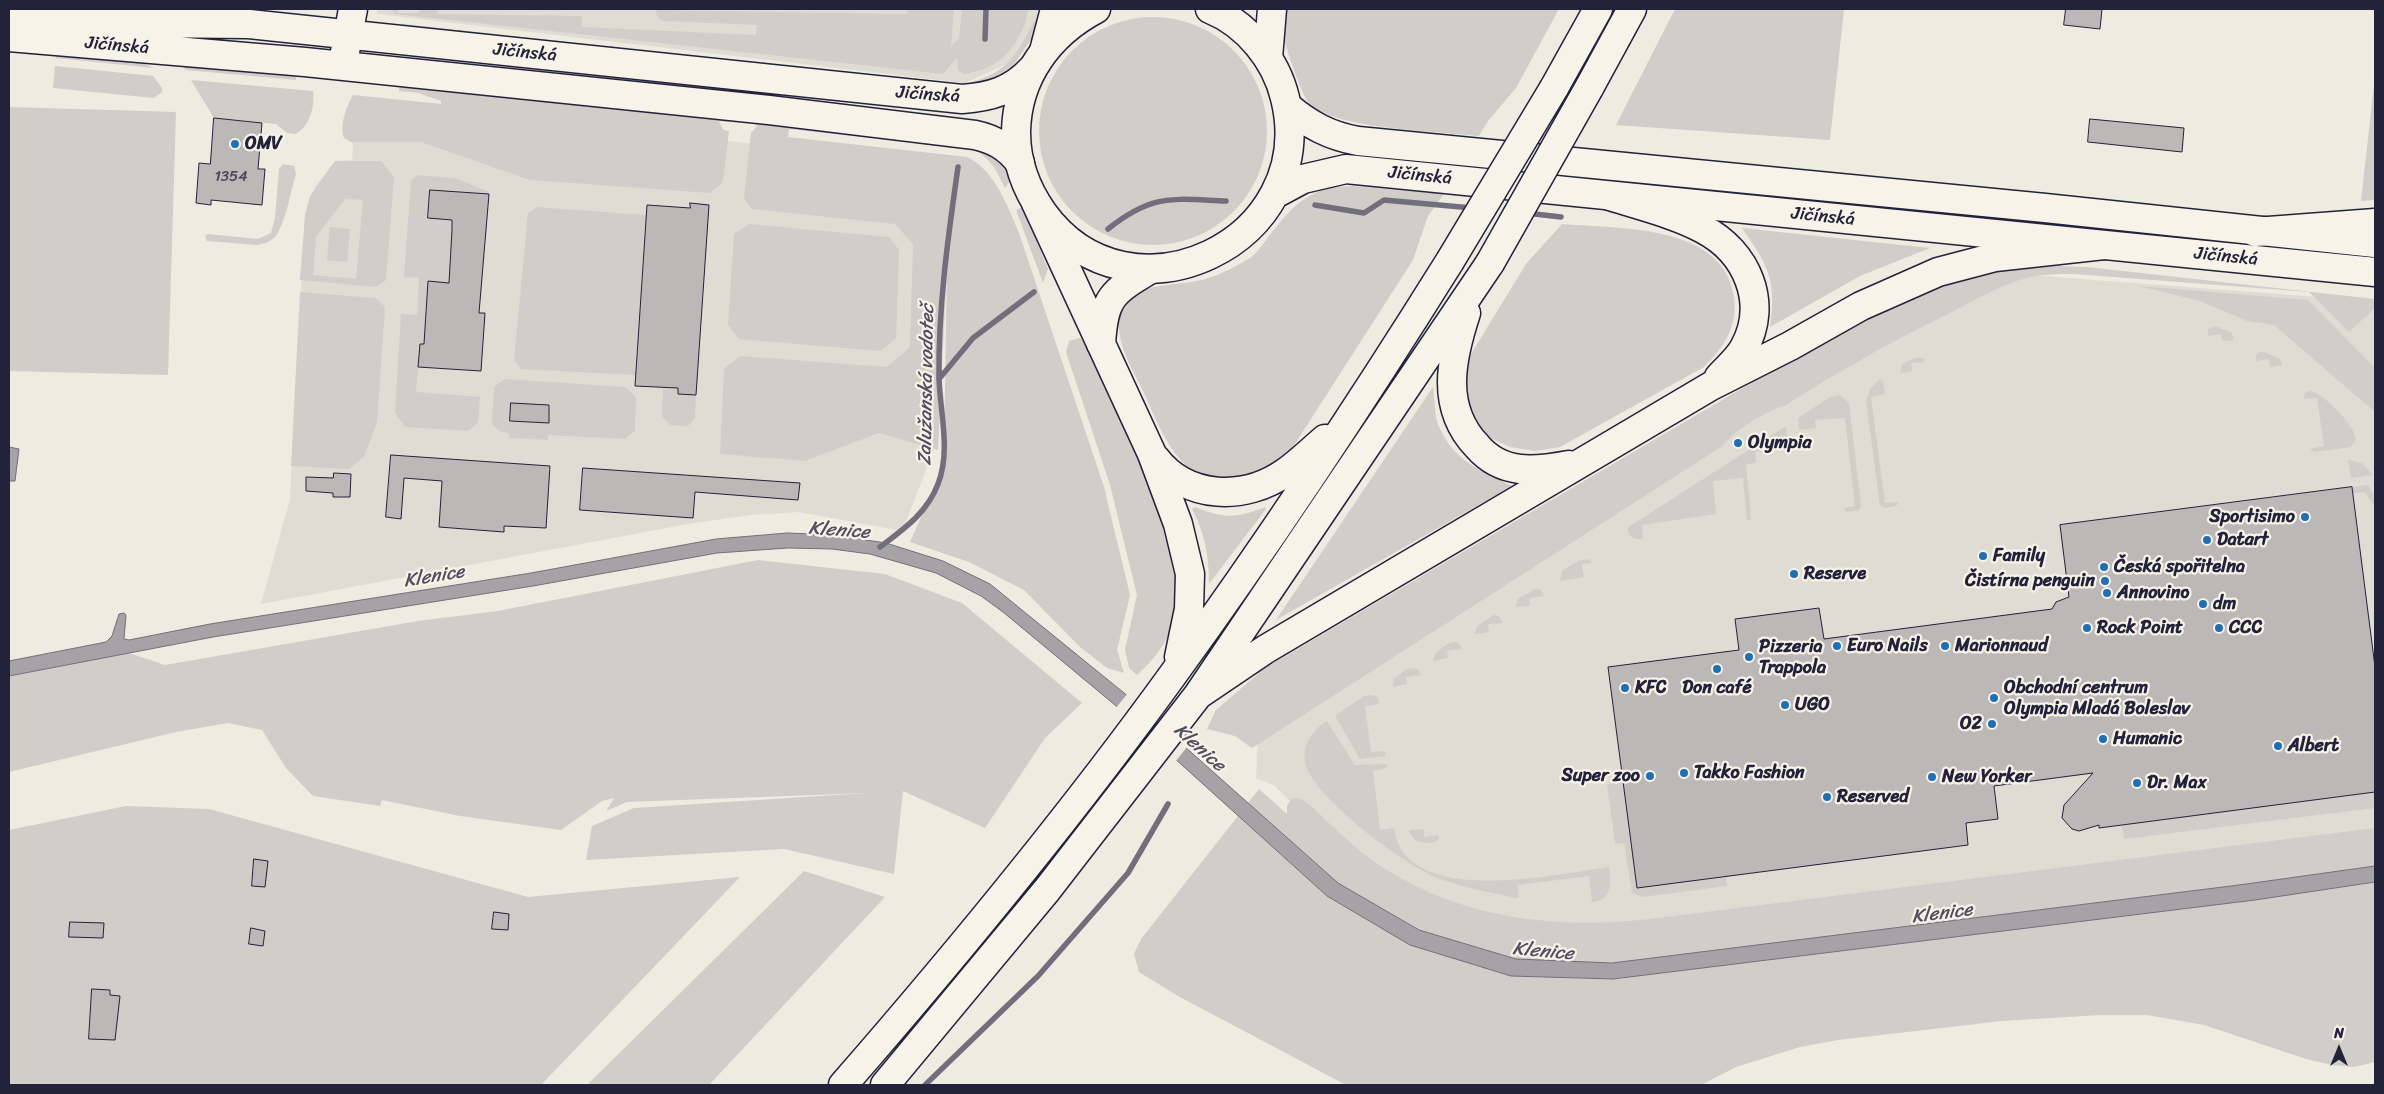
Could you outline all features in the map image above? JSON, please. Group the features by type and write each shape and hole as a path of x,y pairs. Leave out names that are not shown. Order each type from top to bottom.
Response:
{"main road":[{"path":"1038,60 1055,9"},
{"name":"Jičínská","path":"9,11 109,21 249,24 351,22 962,99 1001,92 1023,79 1059,33 1078,18 1096,9"},
{"name":"Jičínská","path":"1038,60 1025,84 1016,131 1020,163 1036,203 1055,227 1085,251 1121,265 1151,269 1189,264 1224,249 1254,225 1275,194 1282,177 1288,151 1290,124 1287,106 1280,81 1268,58 1244,31 1230,20 1210,9"},
{"path":"1268,58 1272,9"},
{"path":"843,1085 1011,887 1173,675 1365,397 1450,261 1554,88 1598,9"},
{"path":"1581,462 1545,469 1520,470 1502,465 1484,453 1470,440 1459,420 1452,399 1452,374 1456,351 1469,306 1490,263 1632,9"},
{"path":"342,66 351,22"},
{"name":"Jičínská","path":"9,37 342,66 769,110 975,134 999,142 1020,163"},
{"name":"Jičínská","path":"1287,106 1313,126 1343,138 1358,141 2035,207 2256,232 2375,243"},
{"name":"Jičínská","path":"1275,194 1304,179 1346,170 2374,272"},
{"path":"1610,196 1681,219 1705,230 1721,241 1742,264 1753,289 1754,322 1743,350 1710,386"},
{"path":"1036,203 1152,454 1178,524 1190,574 1186,629 1173,675"},
{"path":"2256,232 2375,223"},
{"path":"1198,695 1266,649 1710,386 1790,346 1861,306 1938,272 1995,257 2104,245"},
{"path":"885,1085 997,952 1130,785 1198,695 1490,263"},
{"path":"1102,344 1103,320 1112,296 1128,282 1151,269"},
{"path":"1152,454 1167,471 1186,484 1210,491 1236,493 1263,484 1285,472 1325,439 1365,397"}],"shaded area":[{"path":"378,9 1060,9 1043,16 1013,61 965,83 377,14"},
{"path":"390,9 397,9 397,13 419,13 420,9 437,9 438,14 582,16 582,27 756,35 757,25 663,21 658,18 655,10 907,14 908,9 954,9 951,46 959,38 962,9 1028,9 1025,24 1017,40 1000,60 987,68 964,74 958,70 957,58 943,74 396,14"},
{"path":"1285,9 1559,9 1516,88 1488,121 1479,136 1389,128 1340,119 1321,112 1306,99 1294,70 1283,35"},
{"path":"1675,9 1844,9 1830,140 1616,125"},
{"path":"1142,17 1164,17 1197,25 1217,36 1234,50 1248,67 1259,87 1267,120 1265,153 1259,175 1248,195 1234,212 1217,226 1197,237 1164,245 1142,245 1109,237 1099,232 1080,219 1065,204 1047,175 1039,142 1039,120 1047,87 1052,77 1065,58 1080,43 1109,25"},
{"path":"1034,21 1043,22 1015,63 1007,71 997,77 968,86 968,83 992,74 1009,61 1016,53"},
{"path":"403,24 915,80 914,83 403,28"},
{"path":"57,50 127,57 154,68 56,58"},
{"path":"55,66 153,76 162,88 162,92 154,98 53,88"},
{"path":"182,66 296,76 296,80 186,70"},
{"path":"2375,76 2375,200 2361,201"},
{"path":"191,80 313,91 312,109 308,121 295,134 287,133 276,124 214,118"},
{"path":"400,81 726,119 728,122 719,121 723,130 729,131 723,182 710,193 530,180 421,142 351,142 344,138 343,122 353,95 441,104 441,101 418,93 399,91"},
{"path":"9,107 176,112 168,375 9,371"},
{"path":"759,122 908,138 908,142 789,129 788,137 967,157 985,170 992,179 1005,201 1019,233 1104,487 1130,595 1117,650 1124,673 1107,668 1080,647 1024,590 969,562 910,542 939,476 944,453 947,266 938,450 879,433 805,461 720,454 724,369 740,356 887,367 910,347 913,244 895,224 752,209 744,198 751,133 758,125 754,125"},
{"path":"348,133 728,141 956,168 945,242 934,450 902,531 799,512 750,515 688,524 261,604 290,499 305,215 315,187 335,161 352,160 353,144"},
{"path":"966,147 991,150 1006,166 1011,180 1005,188 986,158"},
{"path":"335,161 381,161 394,177 386,280 376,287 300,280 305,215 310,196","holes":["345,199 363,200 356,279 313,275 316,237"]},
{"path":"283,164 294,166 296,174 283,221 273,239 257,245 207,241 205,236 208,234 258,239 271,233 275,218 279,169"},
{"path":"1587,172 2375,252 2375,264 1581,183"},
{"path":"418,175 455,178 489,192 489,194 430,191 428,217 452,220 449,283 428,281 424,338 428,345 420,344 416,392 480,397 478,422 468,431 405,427 395,413 401,314 417,315 419,278 404,277 411,181"},
{"path":"1353,186 1444,194 1428,216 1413,260 1293,447 1270,466 1258,472 1230,480 1224,481 1208,478 1194,472 1173,450 1164,436 1128,361 1119,327 1123,310 1127,303 1139,292 1166,285 1202,280 1239,265 1259,249 1289,212 1306,198 1327,189"},
{"path":"537,207 646,215 635,375 521,369 514,360 528,213"},
{"path":"1022,207 1048,269 1043,283 1016,210"},
{"path":"749,224 889,237 899,250 896,338 881,351 739,339 728,325 734,234"},
{"path":"1562,224 1611,227 1665,235 1690,243 1711,255 1726,273 1734,297 1735,308 1732,327 1718,352 1704,367 1560,447 1535,451 1510,447 1490,438 1477,422 1467,403 1465,380 1471,354 1526,264"},
{"path":"330,227 350,229 347,262 327,260"},
{"path":"1742,228 1930,248 1860,276 1770,327 1772,297 1768,274 1764,263"},
{"path":"2056,266 2087,267 2375,299 2375,308 2349,332 2309,292 2075,274 2038,276 2016,281 1907,335 1845,369 1784,406 1759,417 1733,435 1721,447 1252,748 1235,736 1207,729 1216,710 1265,668 1821,342 1907,299 1952,281 1998,269"},
{"path":"2016,274 2358,300 2375,305 2375,850 1588,936 1469,920 1327,839 1275,786 1256,778 1259,711 1776,388"},
{"path":"2139,286 2308,300 2375,368 2375,412 2274,325 2247,321 2200,301"},
{"path":"300,292 376,298 385,307 377,422 364,457 349,469 291,466"},
{"path":"2216,326 2232,333 2234,340 2222,341 2221,334 2208,336 2208,329"},
{"path":"1079,338 1084,340 1088,347 1155,495 1173,549 1178,576 1178,602 1172,627 1159,652 1137,675 1129,668 1125,650 1137,595 1110,485 1066,352 1069,341"},
{"path":"2259,352 2264,352 2280,359 2282,365 2270,367 2269,359 2256,361 2256,355"},
{"path":"1918,357 1924,359 1924,362 1911,363 1912,371 1900,373 1902,364"},
{"path":"505,379 625,387 636,397 635,431 625,439 548,435 548,440 509,438 509,433 501,432 492,424 494,387","holes":["511,403 549,405 549,423 510,421"]},
{"path":"1880,379 1883,380 1885,394 1871,397 1885,503 1899,502 1896,506 1884,508 1880,505 1866,401 1870,389"},
{"path":"1433,387 1438,425 1453,449 1470,464 1512,486 1276,620"},
{"path":"663,388 678,388 678,394 696,395 695,418 688,426 670,425 662,416"},
{"path":"2309,391 2322,397 2337,410 2350,426 2356,439 2351,447 2314,452 2310,449 2324,446 2317,398 2303,399 2305,393"},
{"path":"1840,395 1849,403 1861,506 1859,510 1847,512 1843,508 1855,506 1845,418 1815,420 1816,428 1799,430 1798,418 1830,397"},
{"path":"1786,426 1789,449 1755,452 1756,463 1746,464 1751,520 1747,520 1743,478 1713,481 1716,514 1642,525 1643,539 1635,539 1629,534 1628,529 1630,526"},
{"path":"9,447 19,449 15,481 9,481"},
{"path":"2348,460 2362,463 2373,475 2351,478"},
{"path":"2368,485 2375,496 2375,507 2365,492 2353,493 2352,487"},
{"path":"1195,507 1214,514 1230,516 1265,507 1266,509 1209,584 1205,545 1192,509"},
{"name":"Klenice","path":"788,533 833,535 886,543 943,561 990,584 1129,697 1338,883 1419,930 1516,959 1612,963 2239,885 2375,866 2375,882 2255,900 1613,979 1511,976 1410,945 1327,896 1121,710 981,596 936,573 870,554 832,549 788,548 717,553 533,586 213,637 9,676 9,661 106,642 112,636 119,614 124,613 126,615 124,639 129,640 210,624 531,573 716,539"},
{"path":"1588,559 1593,563 1582,564 1584,577 1560,581 1562,571 1578,561"},
{"path":"758,560 885,574 962,603 1082,703 1045,738 985,828 903,791 894,874 784,849 586,860 592,826 634,808 867,793 627,802 606,811 614,798 602,801 561,830 460,816 382,800 380,806 313,796 286,768 262,730 228,723 176,732 9,772 9,676 129,653 165,665 418,621 498,611"},
{"path":"1535,589 1541,590 1544,596 1530,598 1530,606 1516,607 1518,599"},
{"path":"1494,615 1499,616 1503,623 1488,624 1489,632 1475,634 1477,626"},
{"path":"1455,642 1460,644 1462,649 1447,651 1448,658 1433,661 1435,653 1449,643"},
{"path":"1415,668 1419,670 1421,675 1406,677 1407,684 1393,687 1394,678 1407,669"},
{"path":"1372,695 1378,698 1379,704 1365,706 1371,752 1385,751 1386,756 1360,759 1335,716 1364,696"},
{"path":"1327,721 1355,765 1387,764 1387,768 1373,771 1380,830 1394,828 1404,853 1424,869 1453,878 1486,881 1521,879 1609,867 1610,885 1607,895 1599,901 1592,902 1589,876 1518,885 1519,897 1516,898 1452,883 1417,868 1379,842 1339,809 1311,776 1305,762 1305,749 1313,733"},
{"path":"1623,782 1726,876 1727,886 1642,897 1632,893 1624,843 1615,844 1607,784"},
{"path":"1259,789 1287,814 1287,806 1291,799 1306,802 1365,855 1417,887 1481,910 1547,921 1581,923 1650,919 2375,828 2375,866 2239,885 1612,963 1516,959 1419,930 1338,883 1248,803"},
{"path":"2375,792 2375,808 2124,839 2122,825"},
{"path":"126,806 209,809 528,897 740,877 541,1085 9,1085 9,830"},
{"path":"1238,816 1327,896 1410,945 1512,976 1613,979 2255,900 2375,882 2375,1062 2354,1067 2332,1065 2306,1059 2204,1025 2147,1015 2101,1015 2002,1021 1838,1040 1800,1047 1736,1067 1701,1085 1346,1085 1178,996 1139,972 1134,954 1141,939"},
{"path":"1424,829 1424,837 1439,835 1439,839 1431,843 1421,842 1413,838 1409,830"},
{"path":"804,871 885,897 709,1085 587,1085"}],"pier":[{"path":"1128,693 1188,746 1175,762 1115,709"}],"building":[{"path":"2066,9 2102,9 2100,29 2064,25"},
{"path":"214,118 262,123 258,169 265,169 262,205 211,200 211,205 196,203 199,163 210,164"},
{"path":"2090,119 2184,128 2182,152 2088,142"},
{"path":"430,190 489,194 479,313 485,313 481,371 418,367 420,344 424,344 428,281 449,283 452,220 428,218"},
{"path":"690,203 709,205 696,395 678,394 678,388 635,386 647,205 690,208"},
{"path":"511,403 549,405 549,423 510,421"},
{"path":"391,455 550,466 546,528 504,526 504,532 439,527 442,481 404,478 401,519 386,517"},
{"path":"583,468 800,483 798,500 695,492 693,518 580,510"},
{"path":"334,473 351,474 350,497 333,497 333,493 306,491 306,477 333,478"},
{"name":"Obchodní centrum Olympia Mladá Boleslav","path":"2352,487 2375,667 2375,792 2099,828 2099,825 2079,831 2072,829 2062,818 2064,805 2093,773 1994,786 1998,819 1966,823 1968,845 1637,888 1608,667 1739,650 1735,619 1819,608 1824,639 2052,609 2056,602 2069,597 2060,525"},
{"path":"254,859 268,861 265,887 252,886"},
{"path":"494,912 509,914 508,930 492,929"},
{"path":"70,922 104,923 103,938 69,937"},
{"path":"251,928 265,931 263,946 249,944"},
{"path":"92,989 110,990 110,995 120,996 115,1040 89,1039"}],"waterway":[{"name":"Zalužanská vodoteč","path":"985,39 986,9"},
{"name":"Zalužanská vodoteč","path":"880,547 914,520 928,504 942,471 944,431 939,378 940,325 947,246 958,167"},
{"path":"1108,229 1124,217 1151,204 1177,199 1226,201"},
{"path":"1315,205 1364,213 1384,200 1472,208"},
{"path":"1526,213 1561,217"},
{"path":"939,379 973,338 1034,292"},
{"path":"925,1085 1038,976 1128,873 1168,804"}],"place":[{"name":"OMV","path":"235,144"},
{"name":"Olympia","path":"1738,443"},
{"name":"Sportisimo","path":"2305,517"},
{"name":"Datart","path":"2207,540"},
{"name":"Family","path":"1983,556"},
{"name":"Česká spořitelna","path":"2104,567"},
{"name":"Reserve","path":"1794,574"},
{"name":"Čistírna penguin","path":"2105,581"},
{"name":"Annovino","path":"2107,593"},
{"name":"dm","path":"2203,604"},
{"name":"Rock Point","path":"2087,628"},
{"name":"CCC","path":"2219,628"},
{"name":"Euro Nails","path":"1837,646"},
{"name":"Marionnaud","path":"1945,646"},
{"name":"Pizzeria Trappola","path":"1749,657"},
{"name":"Don café","path":"1717,669"},
{"name":"KFC","path":"1625,688"},
{"name":"Obchodní centrum Olympia Mladá Boleslav","path":"1994,698"},
{"name":"UGO","path":"1785,705"},
{"name":"O2","path":"1992,724"},
{"name":"Humanic","path":"2103,739"},
{"name":"Albert","path":"2278,746"},
{"name":"Takko Fashion","path":"1684,773"},
{"name":"Super zoo","path":"1650,776"},
{"name":"New Yorker","path":"1932,777"},
{"name":"Dr. Max","path":"2137,783"},
{"name":"Reserved","path":"1827,797"}]}
